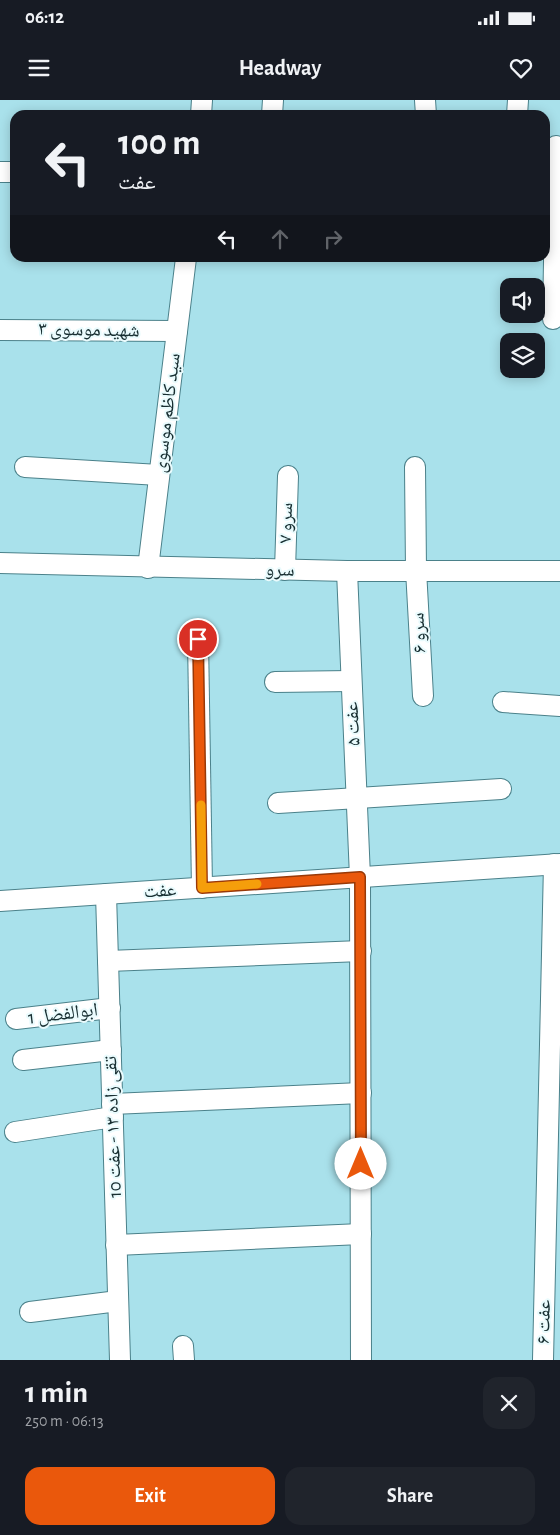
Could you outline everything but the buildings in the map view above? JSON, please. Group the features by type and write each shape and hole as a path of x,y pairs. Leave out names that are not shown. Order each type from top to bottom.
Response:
{"street":[{"path":"553,319 554,146"},
{"name":"سید کاظم موسوی","path":"148,568 186,262"},
{"name":"شهید موسوی ۳","path":"0,330 177,331"},
{"path":"25,467 159,475"},
{"name":"سرو ۶","path":"415,467 416,570 423,696"},
{"name":"سرو ۷","path":"285,570 288,476"},
{"name":"سرو","path":"0,563 148,568 347,571 560,571"},
{"name":"عفت ۵","path":"347,571 360,877 361,951 361,1234 355,1360"},
{"path":"198,639 202,888"},
{"path":"275,682 351,681"},
{"path":"503,702 560,706"},
{"path":"278,803 501,789"},
{"name":"عفت","path":"0,902 557,864"},
{"name":"عفت ۶","path":"543,1360 557,864"},
{"name":"تقی زاده ۱۳ - عفت 10","path":"106,894 120,1360"},
{"path":"108,961 361,951"},
{"name":"ابوالفضل 1","path":"16,1019 110,1008"},
{"path":"23,1060 111,1050"},
{"path":"15,1132 113,1111 361,1093"},
{"path":"116,1245 361,1234"},
{"path":"30,1312 118,1301"}],"slow traffic":[{"path":"201,805 202,888 257,884"}],"route":[{"path":"198,639 202,888 360,877 361,1164"}]}
